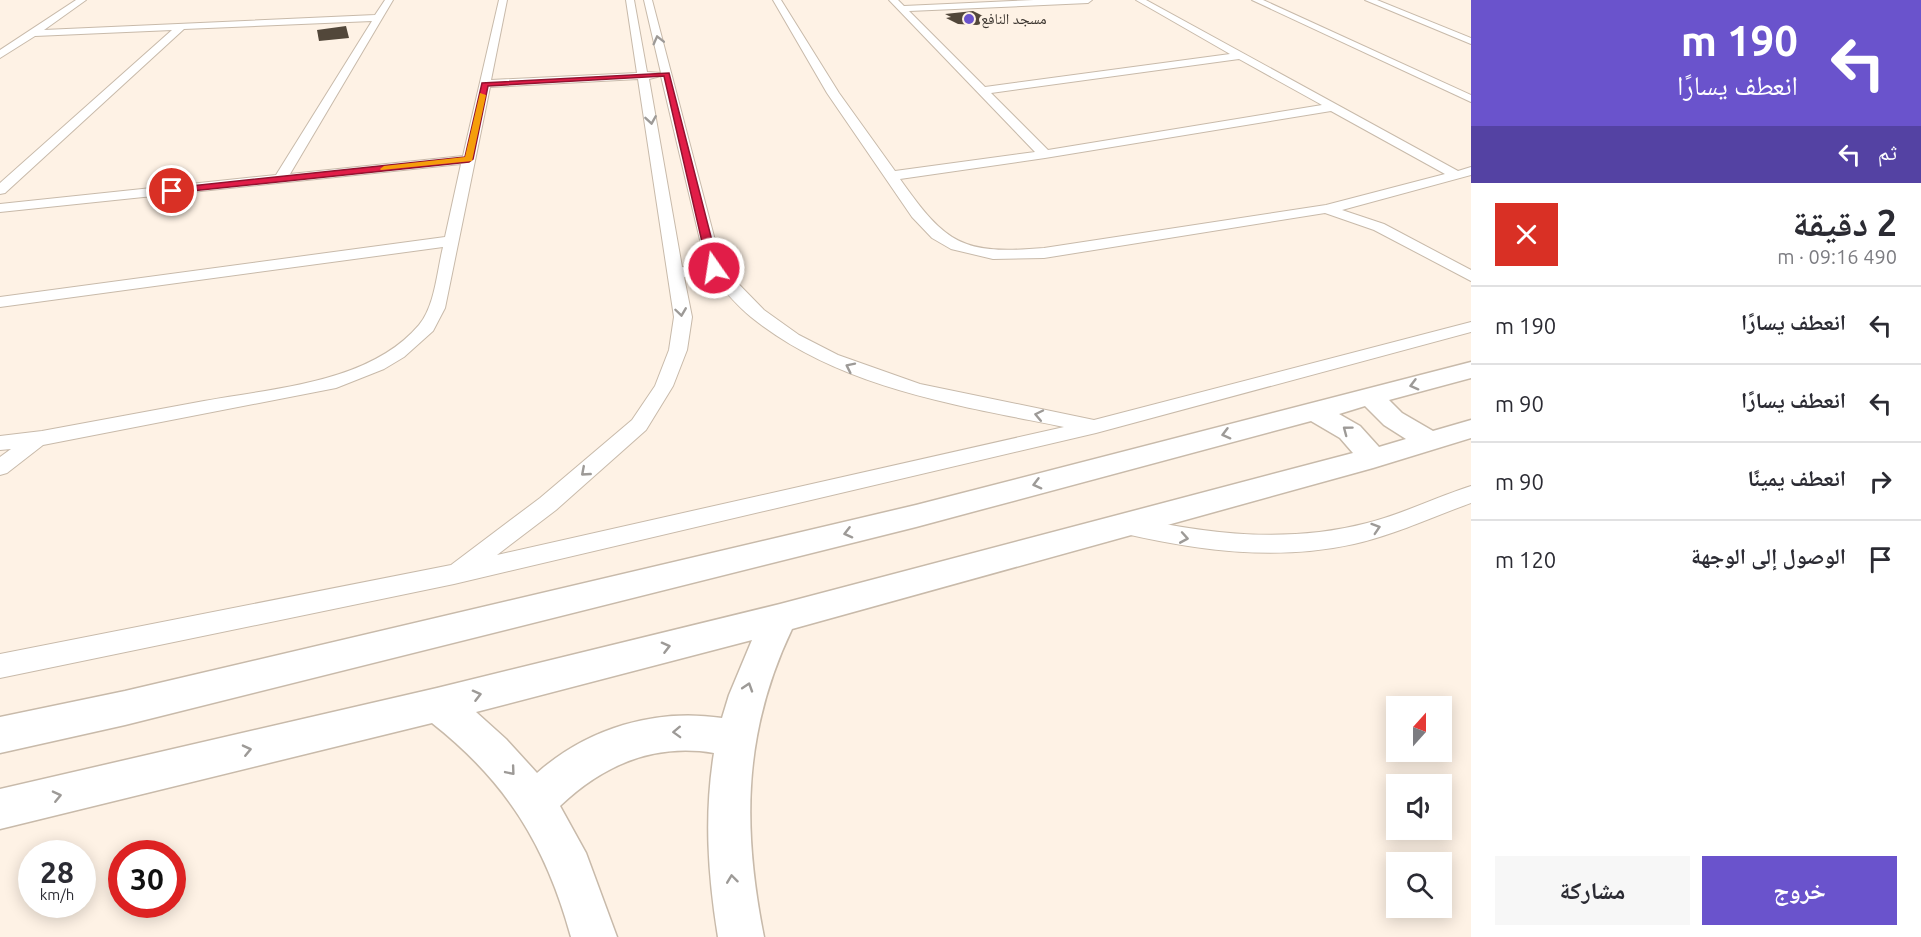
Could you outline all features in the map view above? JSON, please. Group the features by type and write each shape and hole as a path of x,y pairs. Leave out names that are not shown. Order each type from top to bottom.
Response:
{"street":[{"path":"0,55 82,0"},
{"path":"280,180 389,0"},
{"path":"0,443 42,438 329,384 378,365 398,353 427,327 437,308 503,0"},
{"path":"454,574 548,504 639,424 664,386 678,350 683,317 630,0"},
{"path":"648,0 714,268 745,302 786,335 861,372 916,390 1096,426"},
{"path":"777,0 843,111 933,231 947,241 980,253 1044,253 1326,209 1471,171"},
{"path":"893,0 1045,154"},
{"path":"902,9 1088,0"},
{"path":"1140,0 1456,175"},
{"path":"1256,0 1471,99"},
{"path":"1369,0 1471,41"},
{"path":"33,33 378,18"},
{"path":"0,190 182,26"},
{"path":"983,92 1239,56"},
{"path":"485,84 667,74"},
{"path":"891,176 1045,154 1332,107"},
{"path":"0,208 469,159"},
{"path":"1371,199 1376,209 1395,223 1471,262"},
{"path":"1326,209 1379,227 1471,276"},
{"path":"0,302 451,241"},
{"path":"675,271 695,273 714,268"},
{"path":"0,666 454,574 1096,426 1471,327"},
{"path":"0,735 136,705 916,516 1471,370"},
{"path":"1370,396 1393,419 1430,441"},
{"path":"1314,411 1350,432 1373,458"},
{"path":"0,809 437,705 780,618 1373,458 1471,429"},
{"path":"0,468 22,449 42,438"},
{"path":"1126,525 1196,540 1242,544 1297,544 1356,535 1471,494"},
{"path":"741,937 731,881 728,842 729,782 735,738 753,673 780,618"},
{"path":"437,705 489,746 535,802 555,836 573,875 594,937"},
{"path":"535,802 580,763 630,740 657,733 683,731 735,738"}],"building":[{"name":"مسجد النافع","path":"973,11 993,21 977,25 958,24 946,18 951,17 945,14"},
{"path":"346,26 349,38 319,41 317,30"}],"slow traffic":[{"path":"384,169 469,159 483,95"}],"place":[{"name":"مسجد النافع","path":"969,19"}],"route":[{"path":"172,191 469,159 485,84 667,74 714,268"}]}
